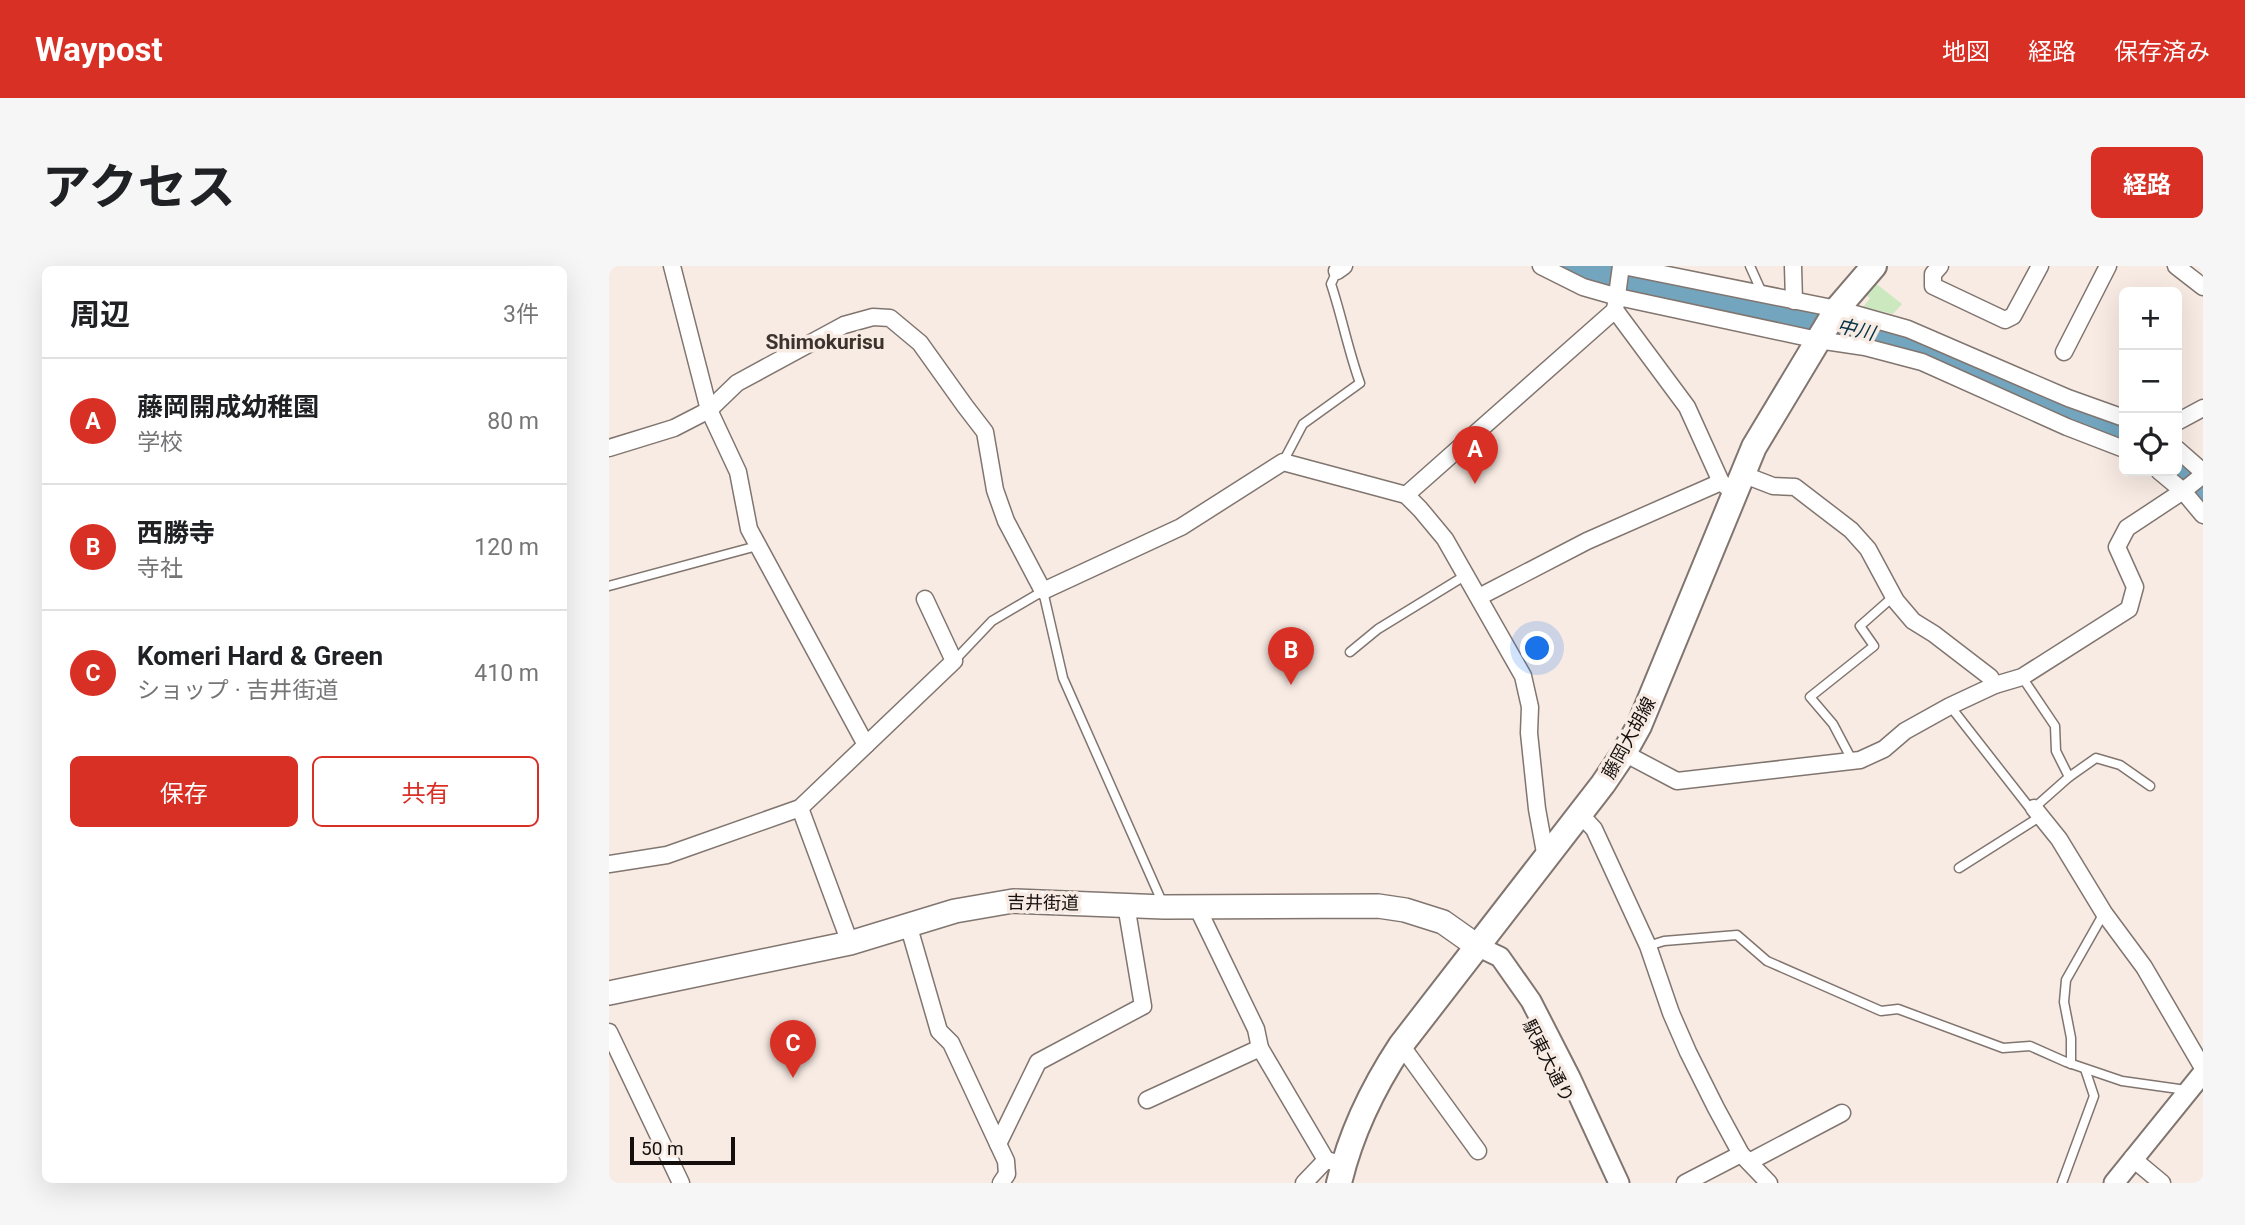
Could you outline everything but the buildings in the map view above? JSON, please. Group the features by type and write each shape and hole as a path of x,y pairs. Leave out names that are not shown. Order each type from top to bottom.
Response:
{"main road":[{"name":"藤岡大胡線","path":"1336,1169 1380,1076 1401,1045 1546,859 1624,753 1655,690 1732,483 1827,326 1874,266"},
{"name":"吉井街道","path":"609,993 850,943 955,911 1013,901 1164,907 1378,906 1405,910 1443,922 1478,946"}],"street":[{"path":"672,266 709,410 738,472 749,529 866,745"},
{"path":"1541,266 1617,303 1827,326 1908,329 2068,398 2119,416"},
{"path":"1406,495 1617,303 1622,266 1693,276 1794,301 1827,326 1865,347 1922,362 2067,427 2119,447"},
{"path":"1793,266 1794,301"},
{"path":"1940,266 1933,274 1933,286 2005,320 2013,316 2040,266"},
{"path":"2064,352 2108,266"},
{"path":"2176,266 2203,287"},
{"path":"1617,303 1687,407 1732,483"},
{"path":"609,448 674,428 709,410 737,383 844,325 873,317 890,318 921,343 985,432 995,490 1006,522 1043,591 1181,527 1283,461 1406,495 1445,539 1523,676 1530,707 1529,733 1537,809 1546,859"},
{"path":"2182,419 2203,408"},
{"path":"1624,753 1677,781 1860,760 1884,749 1905,731 1950,706 1995,685 2022,677 2129,609 2135,587 2116,547 2127,528 2183,491 2203,474 2182,454"},
{"path":"2165,476 2183,491 2203,515"},
{"path":"1479,597 1587,541 1732,483 1795,487 1851,530 1868,549 1894,596 1913,621 1990,677 1995,685"},
{"path":"609,864 667,855 800,808 954,661 925,599"},
{"path":"800,808 850,943"},
{"path":"2037,812 2059,839 2103,913 2144,967 2203,1070 2114,1183"},
{"path":"1580,814 1594,829 1648,946 1671,1013 1688,1052 1748,1167 1769,1183"},
{"path":"998,1144 1038,1062 1143,1006 1126,905"},
{"path":"1197,907 1256,1029 1260,1048 1336,1169 1304,1183"},
{"path":"908,924 939,1031 951,1043 1006,1161 1007,1174 1001,1183"},
{"path":"1478,946 1500,957 1531,1001 1619,1183"},
{"name":"駅東大通り","path":"1478,946 1525,1016 1559,1079 1607,1183"},
{"path":"609,1032 681,1183"},
{"path":"1401,1045 1478,1152"},
{"path":"1147,1100 1260,1048"},
{"path":"1685,1183 1748,1167 1842,1113"},
{"path":"2132,1158 2162,1183"}],"lane":[{"path":"1750,266 1763,295"},
{"path":"1283,461 1303,424 1360,383 1348,350 1342,316 1331,284 1341,269"},
{"path":"609,586 757,546"},
{"path":"1350,652 1378,629 1466,575"},
{"path":"954,661 992,621 1043,591 1063,678 1164,907"},
{"path":"1853,761 1833,724 1810,697 1874,646 1860,626 1894,596"},
{"path":"2022,677 2055,726 2056,751 2069,777"},
{"path":"1950,706 2029,807 2037,812"},
{"path":"1959,868 2037,812 2069,777 2096,758 2120,765 2150,786"},
{"path":"2070,1063 2071,1038 2064,1002 2066,980 2103,913"},
{"path":"1648,946 1664,941 1737,935 1767,961 1881,1011 1898,1009 2003,1048 2030,1046 2122,1081 2189,1091"},
{"path":"2062,1183 2094,1096 2085,1069"}],"green space":[{"path":"1874,282 1902,304 1893,314 1863,307 1870,298 1864,294"}],"waterway":[{"name":"中川","path":"1575,266 1652,289 1870,331 1926,348 1967,368 2021,389 2046,406 2119,431"},
{"name":"中川","path":"2182,473 2203,495"}],"place":[{"name":"藤岡開成幼稚園","path":"1475,484"},
{"name":"西勝寺","path":"1291,685"},
{"name":"Komeri Hard & Green","path":"793,1078"}],"district":[{"name":"Shimokurisu","path":"825,342"}]}
